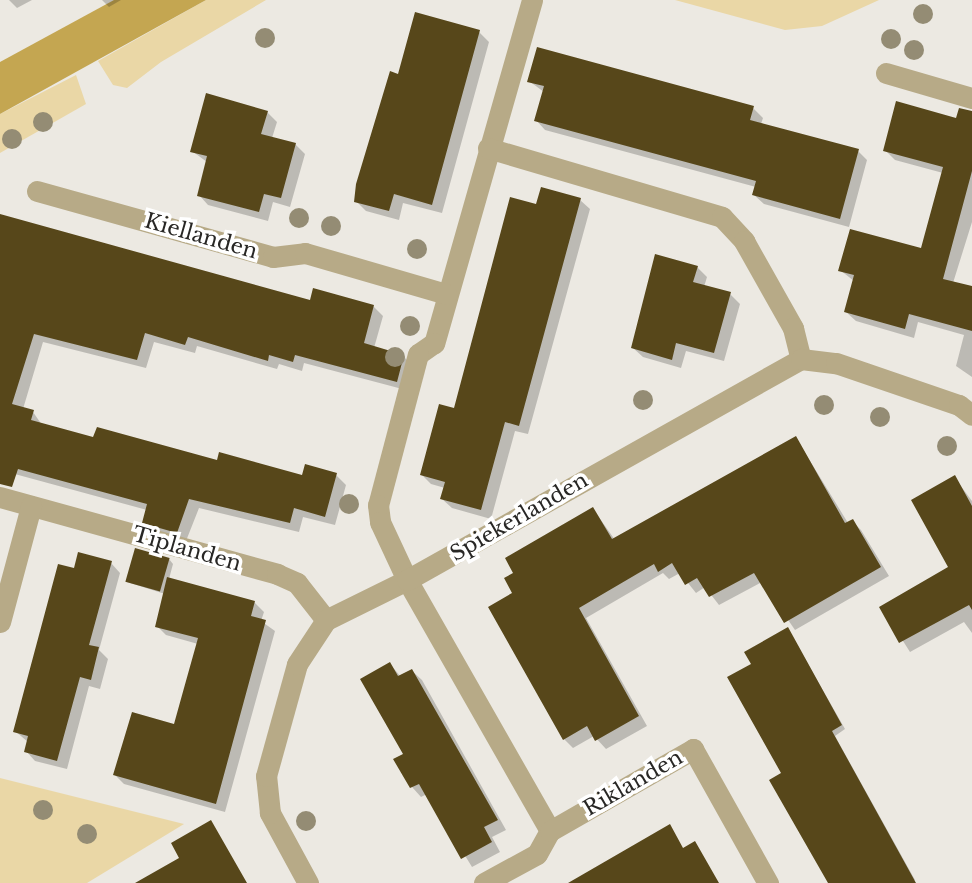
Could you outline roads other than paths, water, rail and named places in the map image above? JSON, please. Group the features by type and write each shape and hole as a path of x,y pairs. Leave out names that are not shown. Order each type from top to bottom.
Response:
{"street":[{"path":"532,0 434,343 418,354 379,505 380,522 407,580 550,831"},
{"path":"886,73 972,97"},
{"path":"488,148 722,217 744,241 787,317 801,359 835,363 958,405 972,415"},
{"name":"Kiellanden","path":"37,191 273,257 305,253 446,294"},
{"name":"Spiekerlanden","path":"326,620 407,580 801,359"},
{"name":"Tiplanden","path":"0,497 277,574 297,583 326,620"},
{"path":"0,622 31,506"},
{"path":"308,883 270,813 266,776 297,664 326,620"},
{"name":"Riklanden","path":"484,883 537,854 550,831 693,749 768,883"}]}
